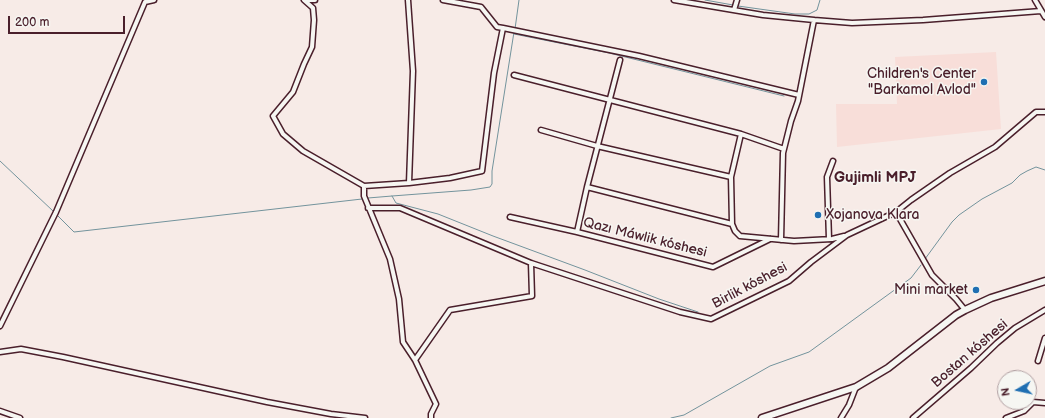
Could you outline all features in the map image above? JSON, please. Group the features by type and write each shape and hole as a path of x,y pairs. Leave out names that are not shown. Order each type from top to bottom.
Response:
{"main road":[{"path":"762,418 856,388 888,368 956,315 991,298 1045,281"}],"street":[{"path":"0,326 56,212 145,2 154,0"},
{"path":"305,0 315,0"},
{"path":"305,0 313,8 314,20 312,47 293,92 273,116 283,134 303,151 364,186 450,178 482,171 494,73 502,28"},
{"path":"408,0 413,71 409,183"},
{"path":"443,0 480,7 497,27 639,56 800,94"},
{"path":"674,0 763,15 852,23 960,18 1041,11"},
{"path":"734,10 737,0"},
{"path":"1035,0 1045,17"},
{"path":"781,240 784,149 800,94 814,20"},
{"path":"577,232 597,146 620,60"},
{"path":"514,75 741,134 784,149"},
{"name":"Birlik kóshesi","path":"531,263 680,312 709,319 788,281 847,235 896,212 950,173 995,147 1036,112 1045,112"},
{"path":"541,130 597,146 731,177"},
{"path":"741,134 731,177 732,224 735,231 740,236 794,241 829,239 847,235"},
{"path":"829,239 827,177 833,161"},
{"path":"364,186 364,196 368,208 390,259 399,299 403,342 415,360 436,404 431,414 431,418"},
{"path":"587,187 732,224"},
{"path":"368,208 400,208 531,263 532,296 450,310 415,360"},
{"path":"896,212 932,275 965,310"},
{"name":"Qazı Máwlik kóshesi","path":"510,217 713,266 770,239"},
{"name":"Bostan kóshesi","path":"913,418 1011,331 1045,310"},
{"path":"1038,361 1045,338"},
{"path":"0,352 20,349 63,356 266,402 331,414 365,418"},
{"path":"840,418 849,404 856,388"},
{"path":"1006,418 1024,411 1034,402 1045,403"},
{"path":"0,411 20,418"}],"shaded area":[{"path":"996,52 1001,129 837,147 836,104 897,104 895,57"}],"waterway":[{"path":"515,29 519,0"},
{"path":"705,0 733,5"},
{"path":"738,6 795,14 809,14 817,10 820,0"},
{"path":"368,198 471,190 490,187 492,184 492,171 514,32"},
{"path":"514,34 609,53 784,96"},
{"path":"0,161 53,211"},
{"path":"925,259 952,222 959,215 982,199 1012,183 1020,175 1027,171 1036,167 1045,170"},
{"path":"392,196 396,203 438,214 659,299 698,312"},
{"path":"57,215 74,232 362,199"},
{"path":"671,418 684,415 770,366 809,352 911,278 921,265"}],"place":[{"name":"Children's Center \"Barkamol Avlod\"","path":"984,82"},
{"name":"Xojanova Klara","path":"818,215"},
{"name":"Mini market","path":"976,290"}],"district":[{"name":"Gujimli MPJ","path":"875,178"}]}
